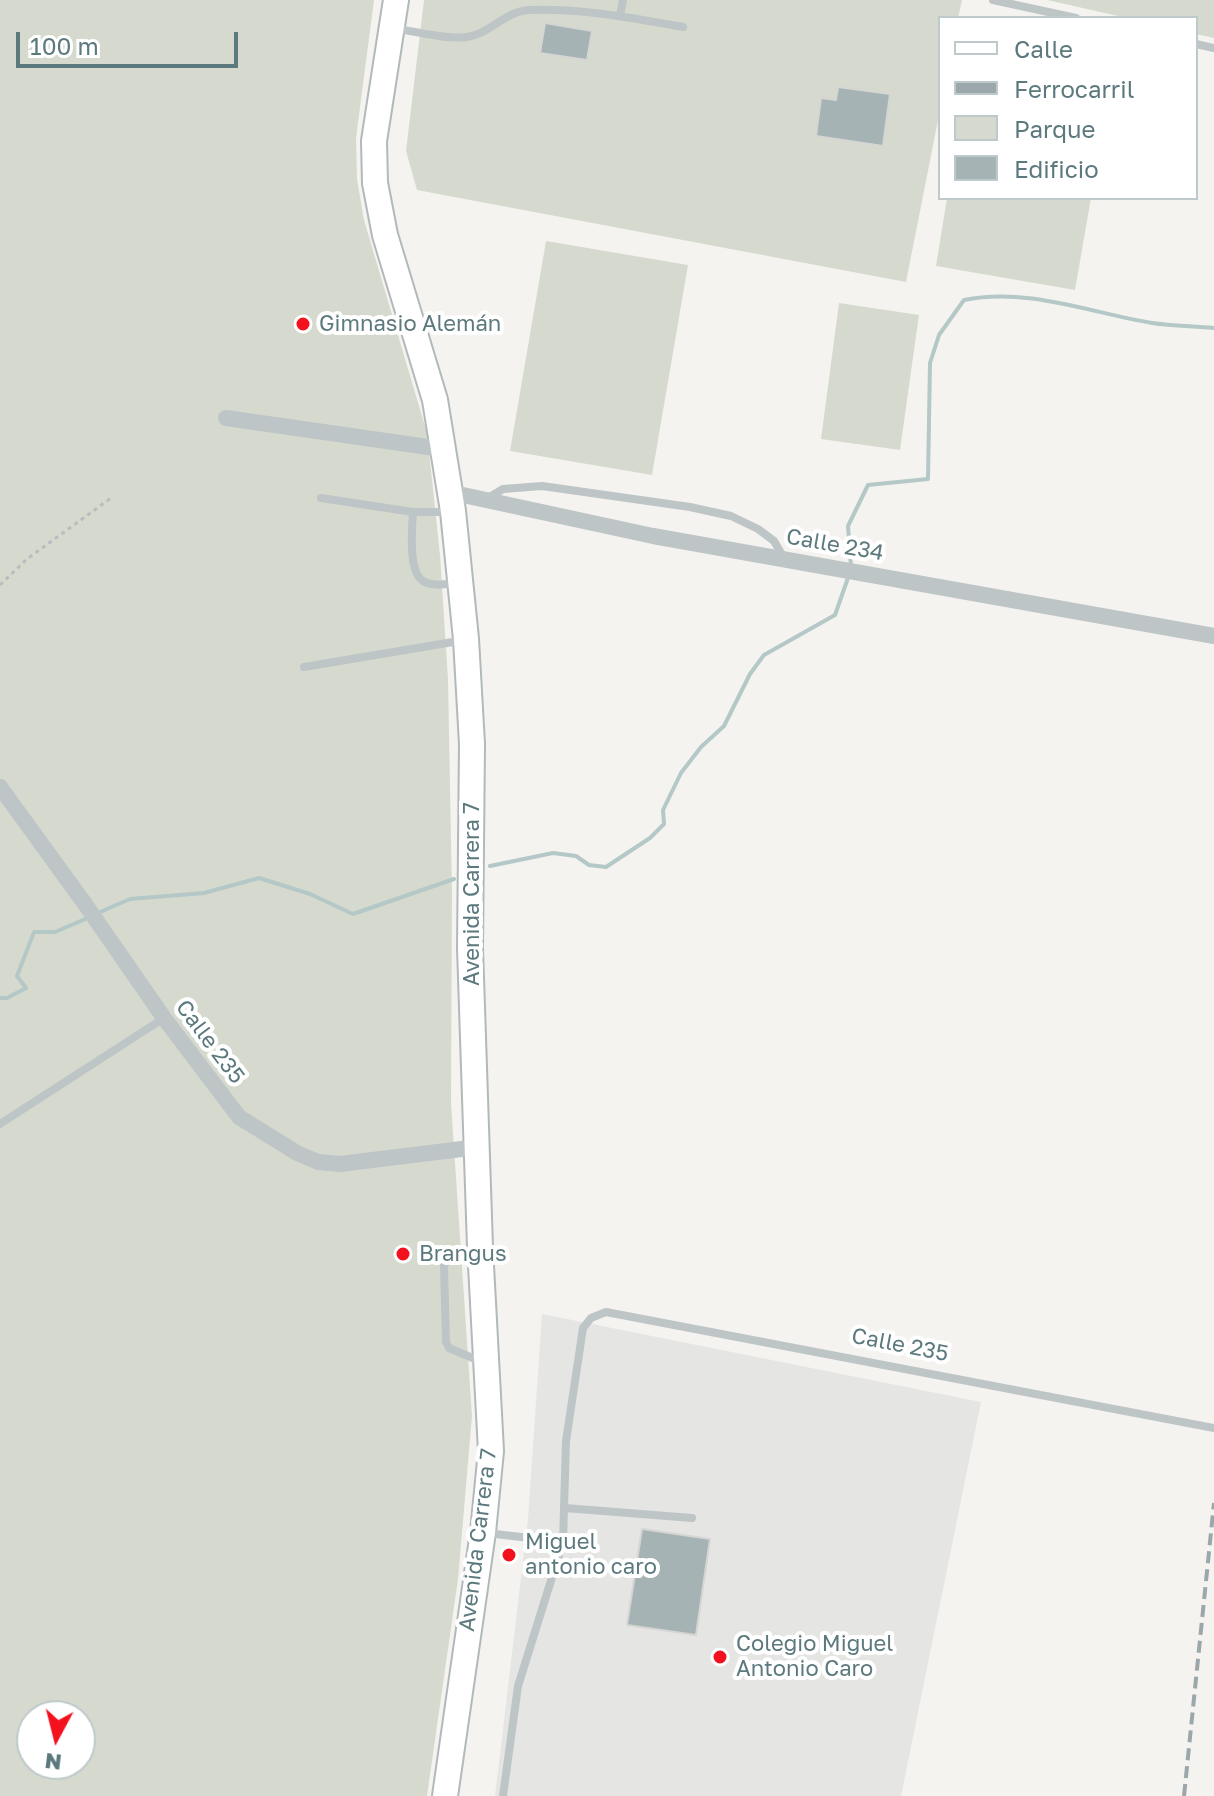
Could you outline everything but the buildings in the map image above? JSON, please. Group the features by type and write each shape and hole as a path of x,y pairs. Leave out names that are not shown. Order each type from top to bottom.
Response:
{"main road":[{"name":"Avenida Carrera 7","path":"396,0 374,141 375,183 385,235 435,400 460,583 472,744 470,948 480,1247 491,1451 483,1532 445,1796"}],"street":[{"path":"226,418 442,449"},
{"name":"Calle 234","path":"451,502 486,500 653,536 1214,636"},
{"name":"Calle 235","path":"0,787 164,1018 239,1117 297,1153 318,1162 340,1164 478,1147"}],"lane":[{"path":"620,16 623,0"},
{"path":"993,0 1067,16"},
{"path":"392,28 466,38 525,10 620,16 683,27"},
{"path":"486,500 503,489 542,486 690,507 731,516 758,529 774,541 784,559"},
{"path":"321,498 413,512 451,502"},
{"path":"413,512 412,550 416,573 422,581 435,585 460,583"},
{"path":"304,667 466,639"},
{"path":"0,1124 164,1018"},
{"path":"480,1247 444,1265 446,1342 449,1348 486,1364"},
{"name":"Calle 235","path":"565,1508 566,1441 583,1328 591,1318 606,1312 1214,1428"},
{"path":"503,1796 518,1686 563,1542 565,1508 692,1518"},
{"path":"483,1532 563,1542"}],"path":[{"path":"0,585 27,559 111,498"}],"shaded area":[{"name":"Colegio Miguel Antonio Caro","path":"542,1314 981,1402 901,1796 495,1796 528,1519"}],"green space":[{"path":"0,0 374,0 356,138 357,179 364,220 427,433 440,555 448,679 452,893 451,1103 472,1416 458,1579 427,1796 0,1796"},
{"path":"424,0 962,0 958,16 938,16 938,120 906,282 417,190 406,151"},
{"path":"1047,0 1214,0 1214,38 1198,34 1198,16 1118,16"},
{"path":"947,200 1091,200 1075,290 936,266"},
{"path":"546,241 688,265 652,475 510,451"},
{"path":"839,303 919,315 900,450 821,439"}],"waterway":[{"path":"851,567 848,526 868,485 928,479 930,363 939,335 964,300 988,297 1035,299 1152,323 1214,328"},
{"path":"490,866 553,853 576,856 589,865 606,867 650,838 664,824 663,810 681,773 701,747 724,726 750,674 764,655 835,615 849,575"},
{"path":"98,913 130,899 204,893 259,878 310,894 353,914 454,879"},
{"path":"0,998 7,998 26,988 17,976 34,932 55,932 90,917"}],"railway":[{"path":"1184,1796 1214,1503"}],"place":[{"name":"Gimnasio Alemán","path":"303,324"},
{"name":"Brangus","path":"403,1254"},
{"name":"Miguel antonio caro","path":"509,1555"},
{"name":"Colegio Miguel Antonio Caro","path":"720,1657"}]}
